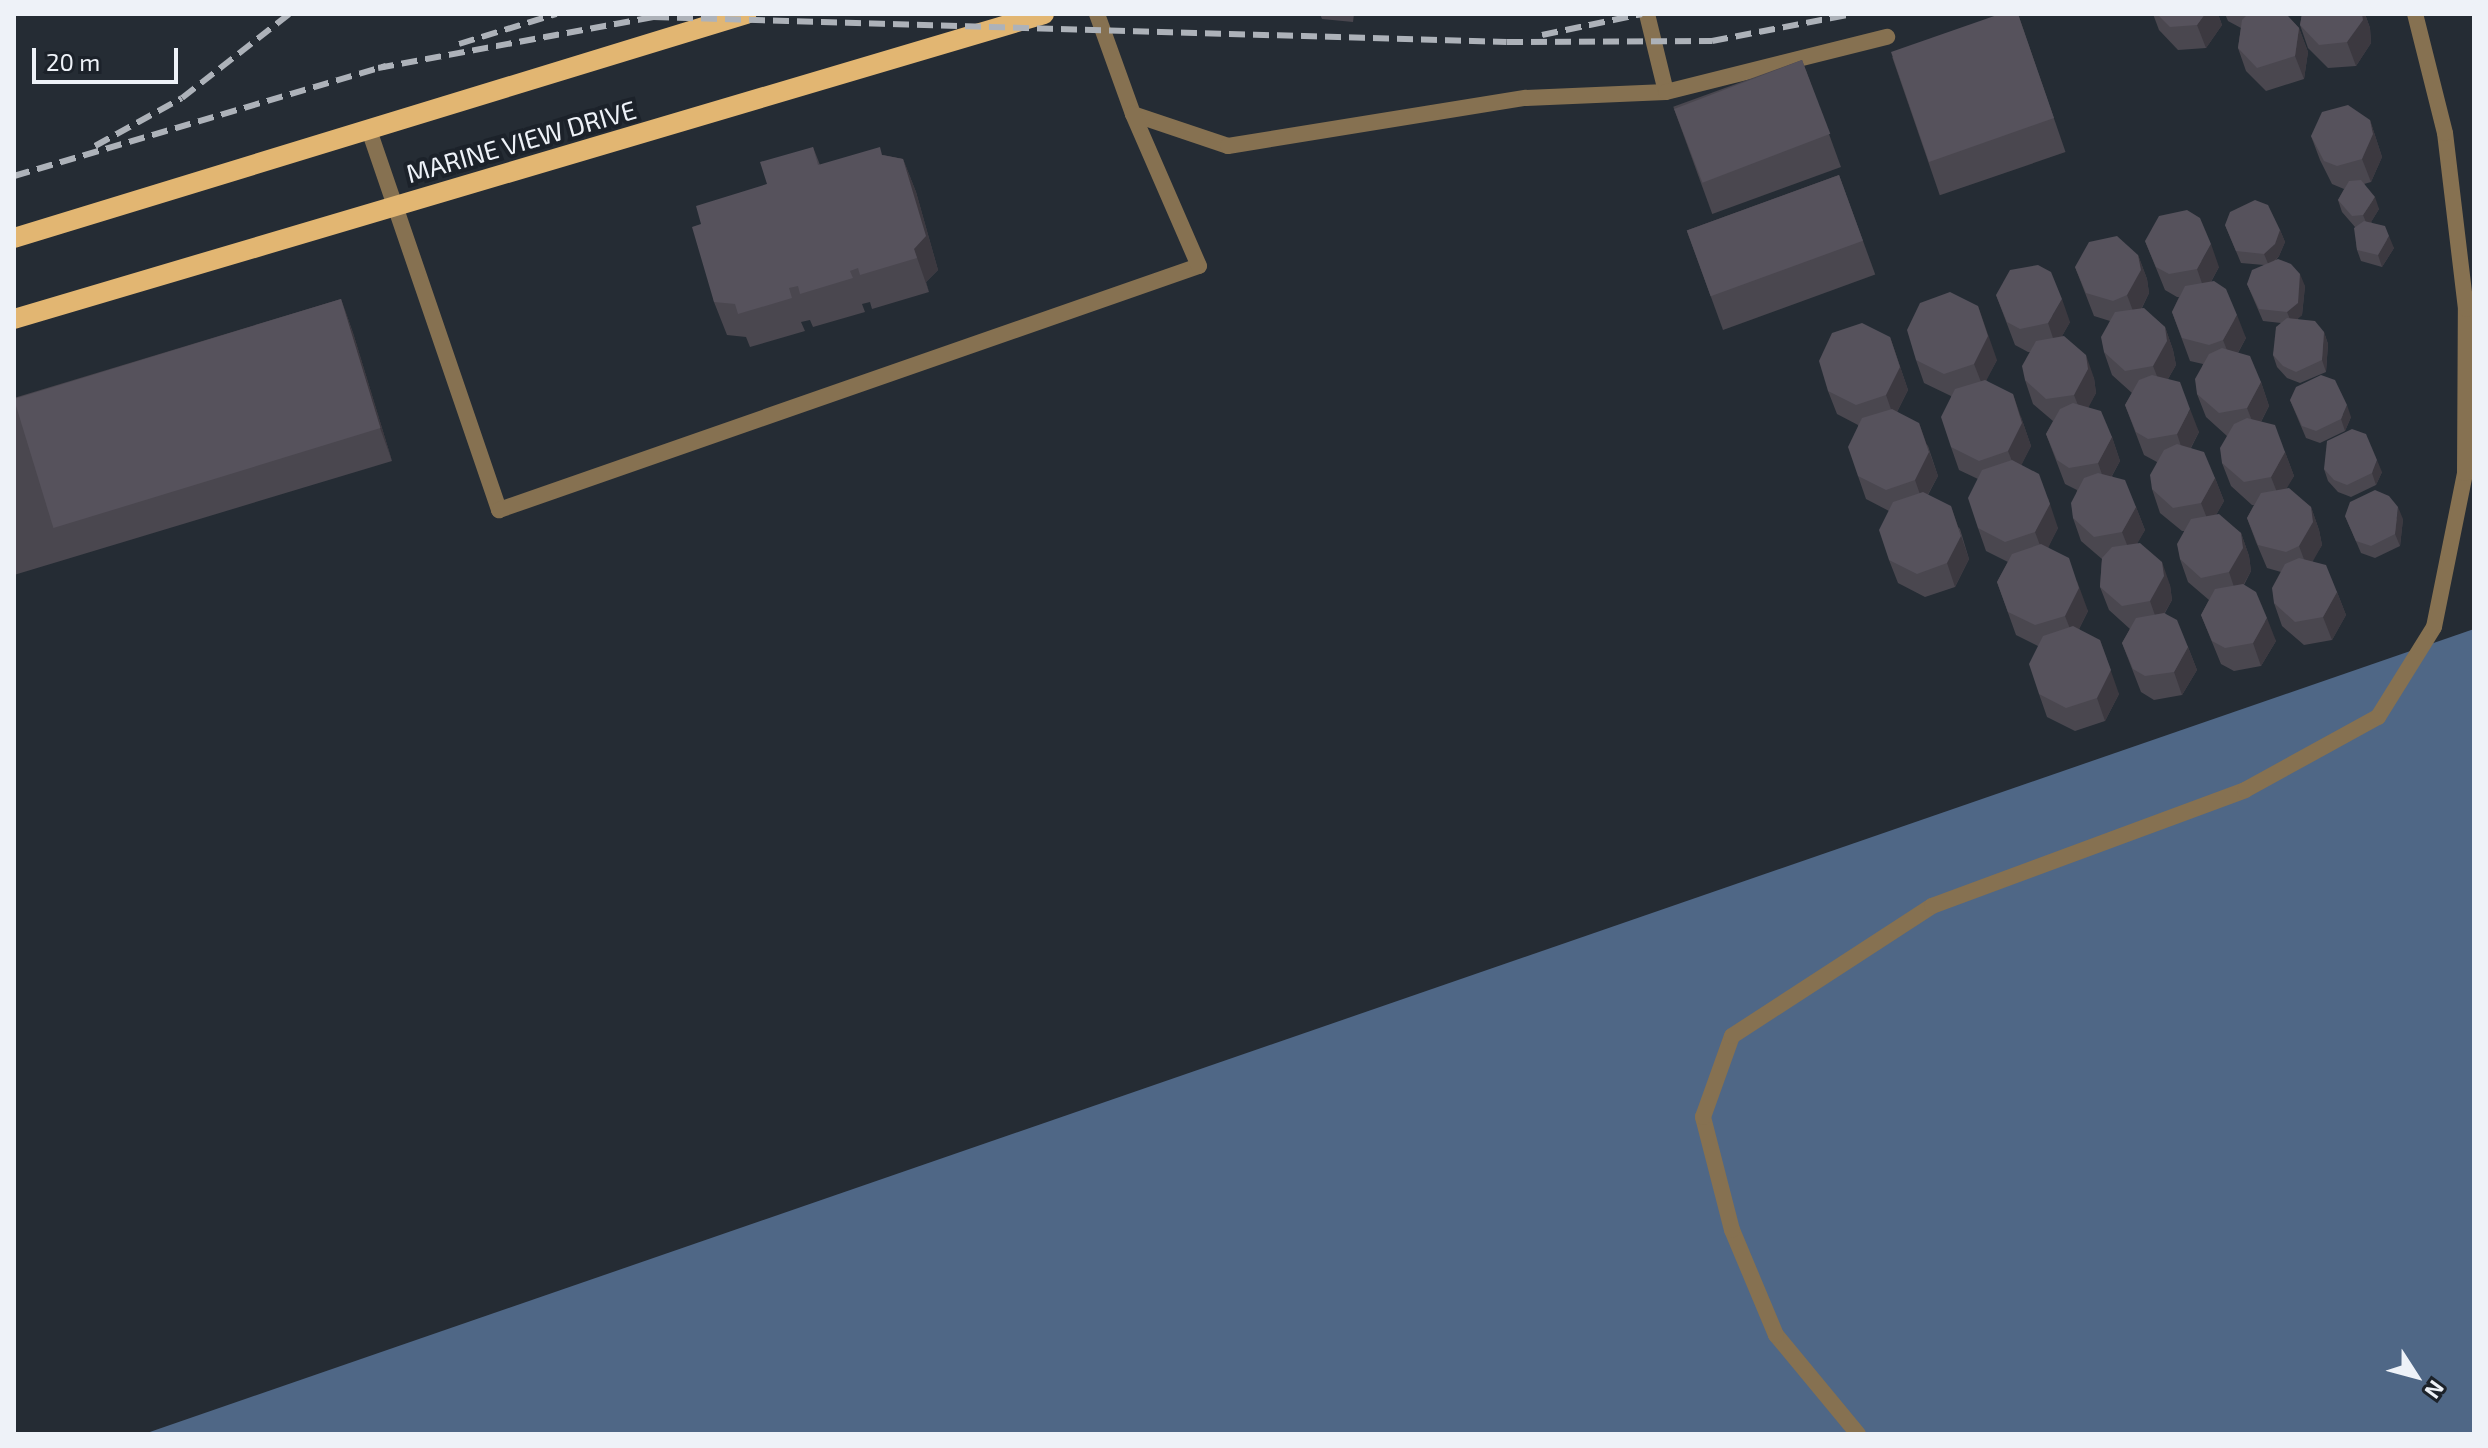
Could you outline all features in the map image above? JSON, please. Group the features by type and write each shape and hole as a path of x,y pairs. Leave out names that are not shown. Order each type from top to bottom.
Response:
{"main road":[{"name":"MARINE VIEW DRIVE","path":"14,238 746,14"},
{"name":"MARINE VIEW DRIVE","path":"14,319 1044,14"}],"lane":[{"path":"369,130 499,510 1199,266 1133,114 1097,14"},
{"path":"1647,14 1666,92"},
{"path":"1858,1434 1776,1335 1732,1230 1703,1117 1732,1036 1932,906 2245,790 2378,717 2434,627 2465,473 2466,309 2445,133 2415,14"},
{"path":"1133,114 1228,146 1526,98 1666,92 1887,37"}],"shaded area":[{"path":"2474,629 2474,1434 144,1434"}],"building":[{"path":"2000,14 2018,14 2054,118 1929,162 1891,52"},
{"path":"2157,14 2205,14 2197,25 2170,27"},
{"path":"2248,14 2286,14 2299,28 2295,56 2257,68 2238,48 2242,20"},
{"path":"2302,14 2362,14 2363,20 2347,42 2319,45 2300,25"},
{"path":"1802,60 1830,134 1702,183 1674,109"},
{"path":"2348,105 2370,120 2373,134 2362,159 2337,166 2324,161 2311,136 2322,112"},
{"path":"813,147 818,165 880,147 882,155 903,159 926,236 914,249 917,258 860,275 858,268 850,271 853,278 800,294 798,286 789,288 792,298 738,314 735,304 714,302 692,227 701,224 696,206 767,184 760,162"},
{"path":"1839,175 1863,241 1711,296 1687,230"},
{"path":"2361,180 2375,197 2363,215 2352,216 2338,200 2349,181"},
{"path":"2255,200 2268,205 2280,230 2275,244 2264,254 2236,251 2225,225 2230,212"},
{"path":"2187,210 2200,218 2211,244 2197,269 2169,274 2156,267 2145,241 2159,216"},
{"path":"2364,221 2385,226 2389,236 2378,255 2357,250 2354,228"},
{"path":"2117,236 2138,255 2141,270 2127,295 2113,301 2086,293 2075,267 2089,242"},
{"path":"2278,259 2291,264 2300,274 2298,303 2287,312 2259,309 2247,284 2252,270"},
{"path":"2038,265 2051,272 2062,299 2048,323 2020,329 2007,322 1996,295 2010,270"},
{"path":"2214,281 2226,289 2237,315 2223,340 2209,345 2182,338 2172,312 2185,286"},
{"path":"1950,292 1978,306 1988,336 1974,364 1944,374 1916,360 1907,330 1920,303"},
{"path":"341,299 380,428 53,528 14,399"},
{"path":"2144,308 2165,327 2167,341 2153,366 2125,371 2104,352 2101,337 2115,312"},
{"path":"2287,318 2315,321 2324,332 2322,360 2296,372 2283,366 2273,355 2276,327"},
{"path":"1862,323 1890,337 1900,367 1886,395 1856,405 1828,391 1819,361 1832,333"},
{"path":"2064,336 2086,355 2088,369 2074,395 2046,399 2025,380 2022,366 2036,341"},
{"path":"2222,348 2250,356 2261,382 2247,408 2219,413 2197,394 2195,379 2209,354"},
{"path":"2152,375 2180,382 2190,409 2177,434 2148,439 2136,432 2125,405 2139,380"},
{"path":"2321,375 2335,380 2347,405 2341,419 2316,431 2302,426 2290,400 2296,387"},
{"path":"1985,380 2013,394 2022,423 2008,451 1979,461 1951,447 1941,417 1955,389"},
{"path":"2073,403 2101,411 2112,437 2098,463 2069,468 2057,460 2046,434 2060,409"},
{"path":"1892,409 1919,423 1929,452 1915,480 1886,490 1858,476 1848,447 1862,418"},
{"path":"2247,418 2275,425 2285,452 2271,477 2244,482 2222,463 2220,448 2234,424"},
{"path":"2352,429 2366,434 2377,460 2372,473 2347,485 2334,480 2324,469 2327,441"},
{"path":"2177,444 2204,452 2215,478 2201,503 2173,508 2152,489 2150,475 2164,450"},
{"path":"2012,460 2039,474 2050,504 2035,532 2005,542 1978,528 1968,498 1982,470"},
{"path":"2098,473 2125,480 2136,507 2122,532 2094,537 2073,518 2071,503 2084,478"},
{"path":"2289,488 2311,507 2313,522 2299,546 2286,552 2258,545 2247,518 2261,493"},
{"path":"2375,490 2389,496 2398,507 2395,534 2371,546 2356,541 2345,516 2350,502"},
{"path":"1923,492 1951,506 1961,536 1947,563 1917,574 1889,560 1879,530 1893,502"},
{"path":"2219,514 2241,533 2243,548 2229,572 2201,578 2180,559 2177,544 2191,519"},
{"path":"2140,543 2162,562 2164,576 2150,601 2122,606 2100,587 2102,558 2112,547"},
{"path":"2041,544 2069,558 2079,588 2065,616 2035,625 2008,612 1997,582 2012,554"},
{"path":"2299,558 2326,565 2337,592 2323,617 2295,622 2274,603 2272,588 2285,564"},
{"path":"2243,584 2256,592 2267,618 2253,643 2225,648 2212,641 2201,615 2215,589"},
{"path":"2164,613 2177,620 2188,647 2174,672 2145,676 2133,669 2122,643 2136,618"},
{"path":"2073,626 2100,640 2111,670 2097,698 2066,708 2039,694 2029,664 2043,636"}],"railway":[{"path":"95,146 182,98 289,14"},
{"path":"459,44 556,14"},
{"path":"1542,35 1642,14"},
{"path":"378,68 653,17 1507,42 1712,41 1852,14"},
{"path":"14,176 386,66"}]}
